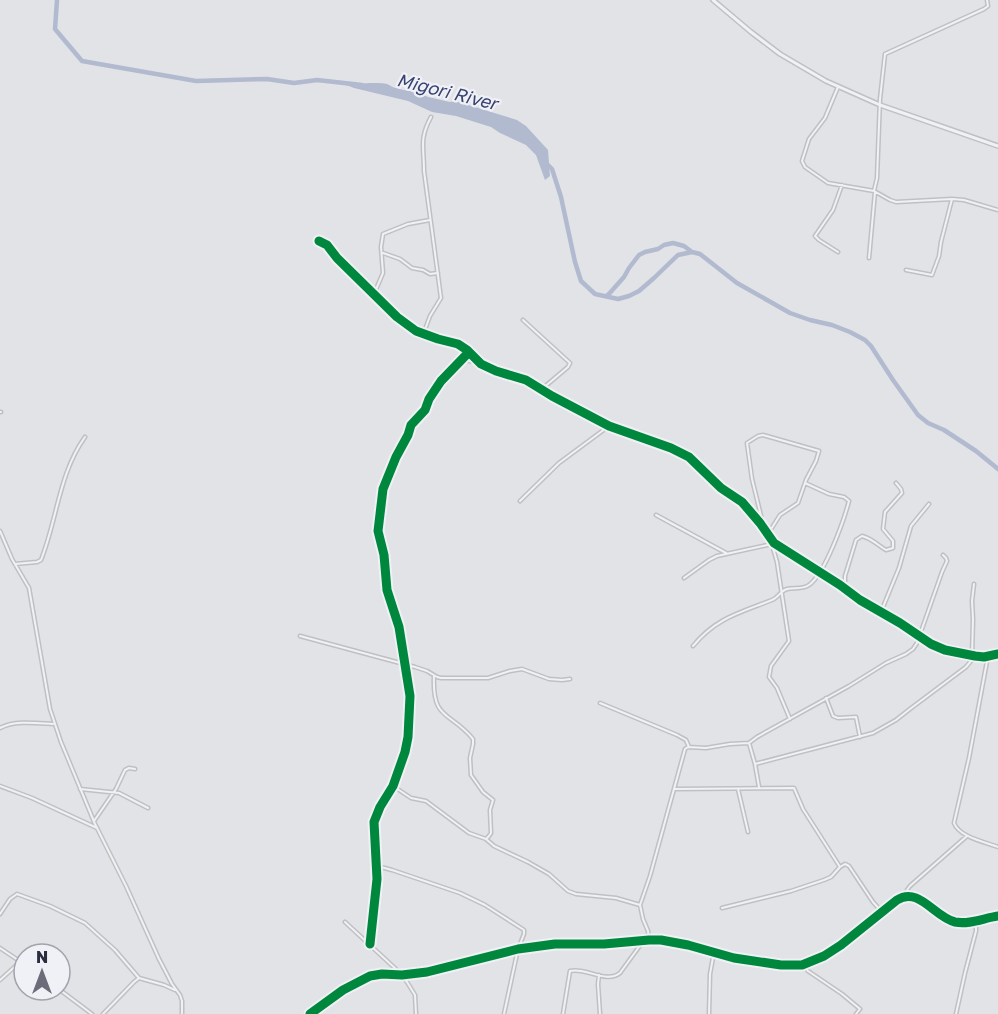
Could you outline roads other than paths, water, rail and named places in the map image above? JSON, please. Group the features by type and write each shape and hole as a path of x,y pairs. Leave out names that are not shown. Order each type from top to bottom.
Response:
{"street":[{"path":"713,0 780,54 838,87 880,105 998,146"},
{"path":"869,258 877,178 884,56 886,53 984,9 988,6 987,0"},
{"path":"838,87 825,118 809,139 802,162 807,168 828,183 874,192 896,202 952,199 964,200 998,210"},
{"path":"423,334 441,298 424,171 423,133 431,117"},
{"path":"838,252 815,236 833,210 843,185"},
{"path":"906,270 932,275 939,256 952,199"},
{"path":"374,294 383,273 383,234 405,225 431,219"},
{"path":"319,241 327,245 337,258 397,317 416,332 458,344 477,362"},
{"path":"382,252 400,259 412,268 430,274 438,273"},
{"path":"522,320 570,363 542,389"},
{"path":"370,944 377,866 374,822 393,786 405,752 411,696 398,622 387,590 384,555 378,531 383,489 411,425 425,410 440,382 469,352"},
{"path":"462,360 477,362 525,380 609,426 689,457 721,488 742,502 764,527 774,543 856,597 941,649 974,656 998,654"},
{"path":"520,501 559,463 609,426"},
{"path":"764,527 751,474 747,444 749,441 763,435 819,451 797,504 780,515 768,534"},
{"path":"15,564 41,560 65,479 74,455 85,437"},
{"path":"693,646 705,632 715,625 776,598 785,590 808,586 820,573 837,536 849,501 844,497 826,493 805,483"},
{"path":"845,589 845,576 858,537 866,537 886,550 891,550 893,547 893,542 883,525 885,511 902,493 896,483"},
{"path":"881,612 899,568 911,526 929,504"},
{"path":"656,515 726,553"},
{"path":"0,531 30,591 45,685 54,724 97,828 162,966 178,991 182,1001 182,1014"},
{"path":"771,538 777,561 789,641 771,666 769,676 777,688 790,719"},
{"path":"684,578 709,560 726,553 772,544"},
{"path":"649,940 640,905 685,749 749,743 886,663 911,651 916,646 947,561 943,555"},
{"path":"755,764 873,733 896,720 966,667 974,656 972,601 974,584"},
{"path":"300,636 427,671 441,678 488,678 522,669 549,679 570,679"},
{"path":"988,656 969,758 954,820 957,829 968,836 998,847"},
{"path":"434,675 436,704 446,716 473,739 470,759 471,775 483,792 494,800 490,810 491,832 486,839"},
{"path":"826,698 833,716 856,717 860,737"},
{"path":"600,703 678,735 686,740 689,747"},
{"path":"0,728 9,724 54,724"},
{"path":"749,743 759,788"},
{"path":"94,821 114,793 125,770 135,769"},
{"path":"0,786 97,828"},
{"path":"393,786 411,798 424,800 431,804 469,833 486,839 494,846 549,874 572,893 605,896 640,905"},
{"path":"674,789 794,788 803,809 840,867"},
{"path":"80,789 123,795 148,808"},
{"path":"738,789 748,832"},
{"path":"906,896 907,890 913,883 968,836"},
{"path":"722,908 824,880 831,877 845,864 882,912"},
{"path":"377,866 460,893 525,930 518,949 504,1014"},
{"path":"0,914 12,897 17,894 73,916 85,922 100,936 139,978 178,991"},
{"path":"310,1014 349,986 370,976 426,972 518,949 561,943 669,941 756,962 781,965 802,964 836,949 900,898 906,896 918,898 942,916 959,922 998,916"},
{"path":"956,1014 976,931 976,921"},
{"path":"345,922 402,975 415,995 416,1014"},
{"path":"563,1014 570,972 577,970 611,978 617,976 644,940"},
{"path":"709,1014 710,974 714,952"},
{"path":"802,964 860,1009 856,1014"},
{"path":"0,980 12,971"},
{"path":"599,975 600,1014"},
{"path":"103,1014 139,978"},
{"path":"72,999 92,1014"}],"water":[{"path":"344,84 387,84 394,88 450,102 455,101 517,120 526,126 548,150 550,176 545,180 536,155 526,145 491,127 456,116 432,112 408,101"}],"waterway":[{"name":"Migori River","path":"57,0 55,29 82,61 196,81 267,79 294,83 317,80 362,85"},
{"name":"Migori River","path":"546,163 552,169 561,197 581,281 595,294 618,299 629,296 639,291 678,255 692,252 700,254 737,283 790,313 832,325 865,340 918,415 976,451 998,469"},
{"path":"606,296 624,277 639,255 673,243 684,246 692,252"}]}
